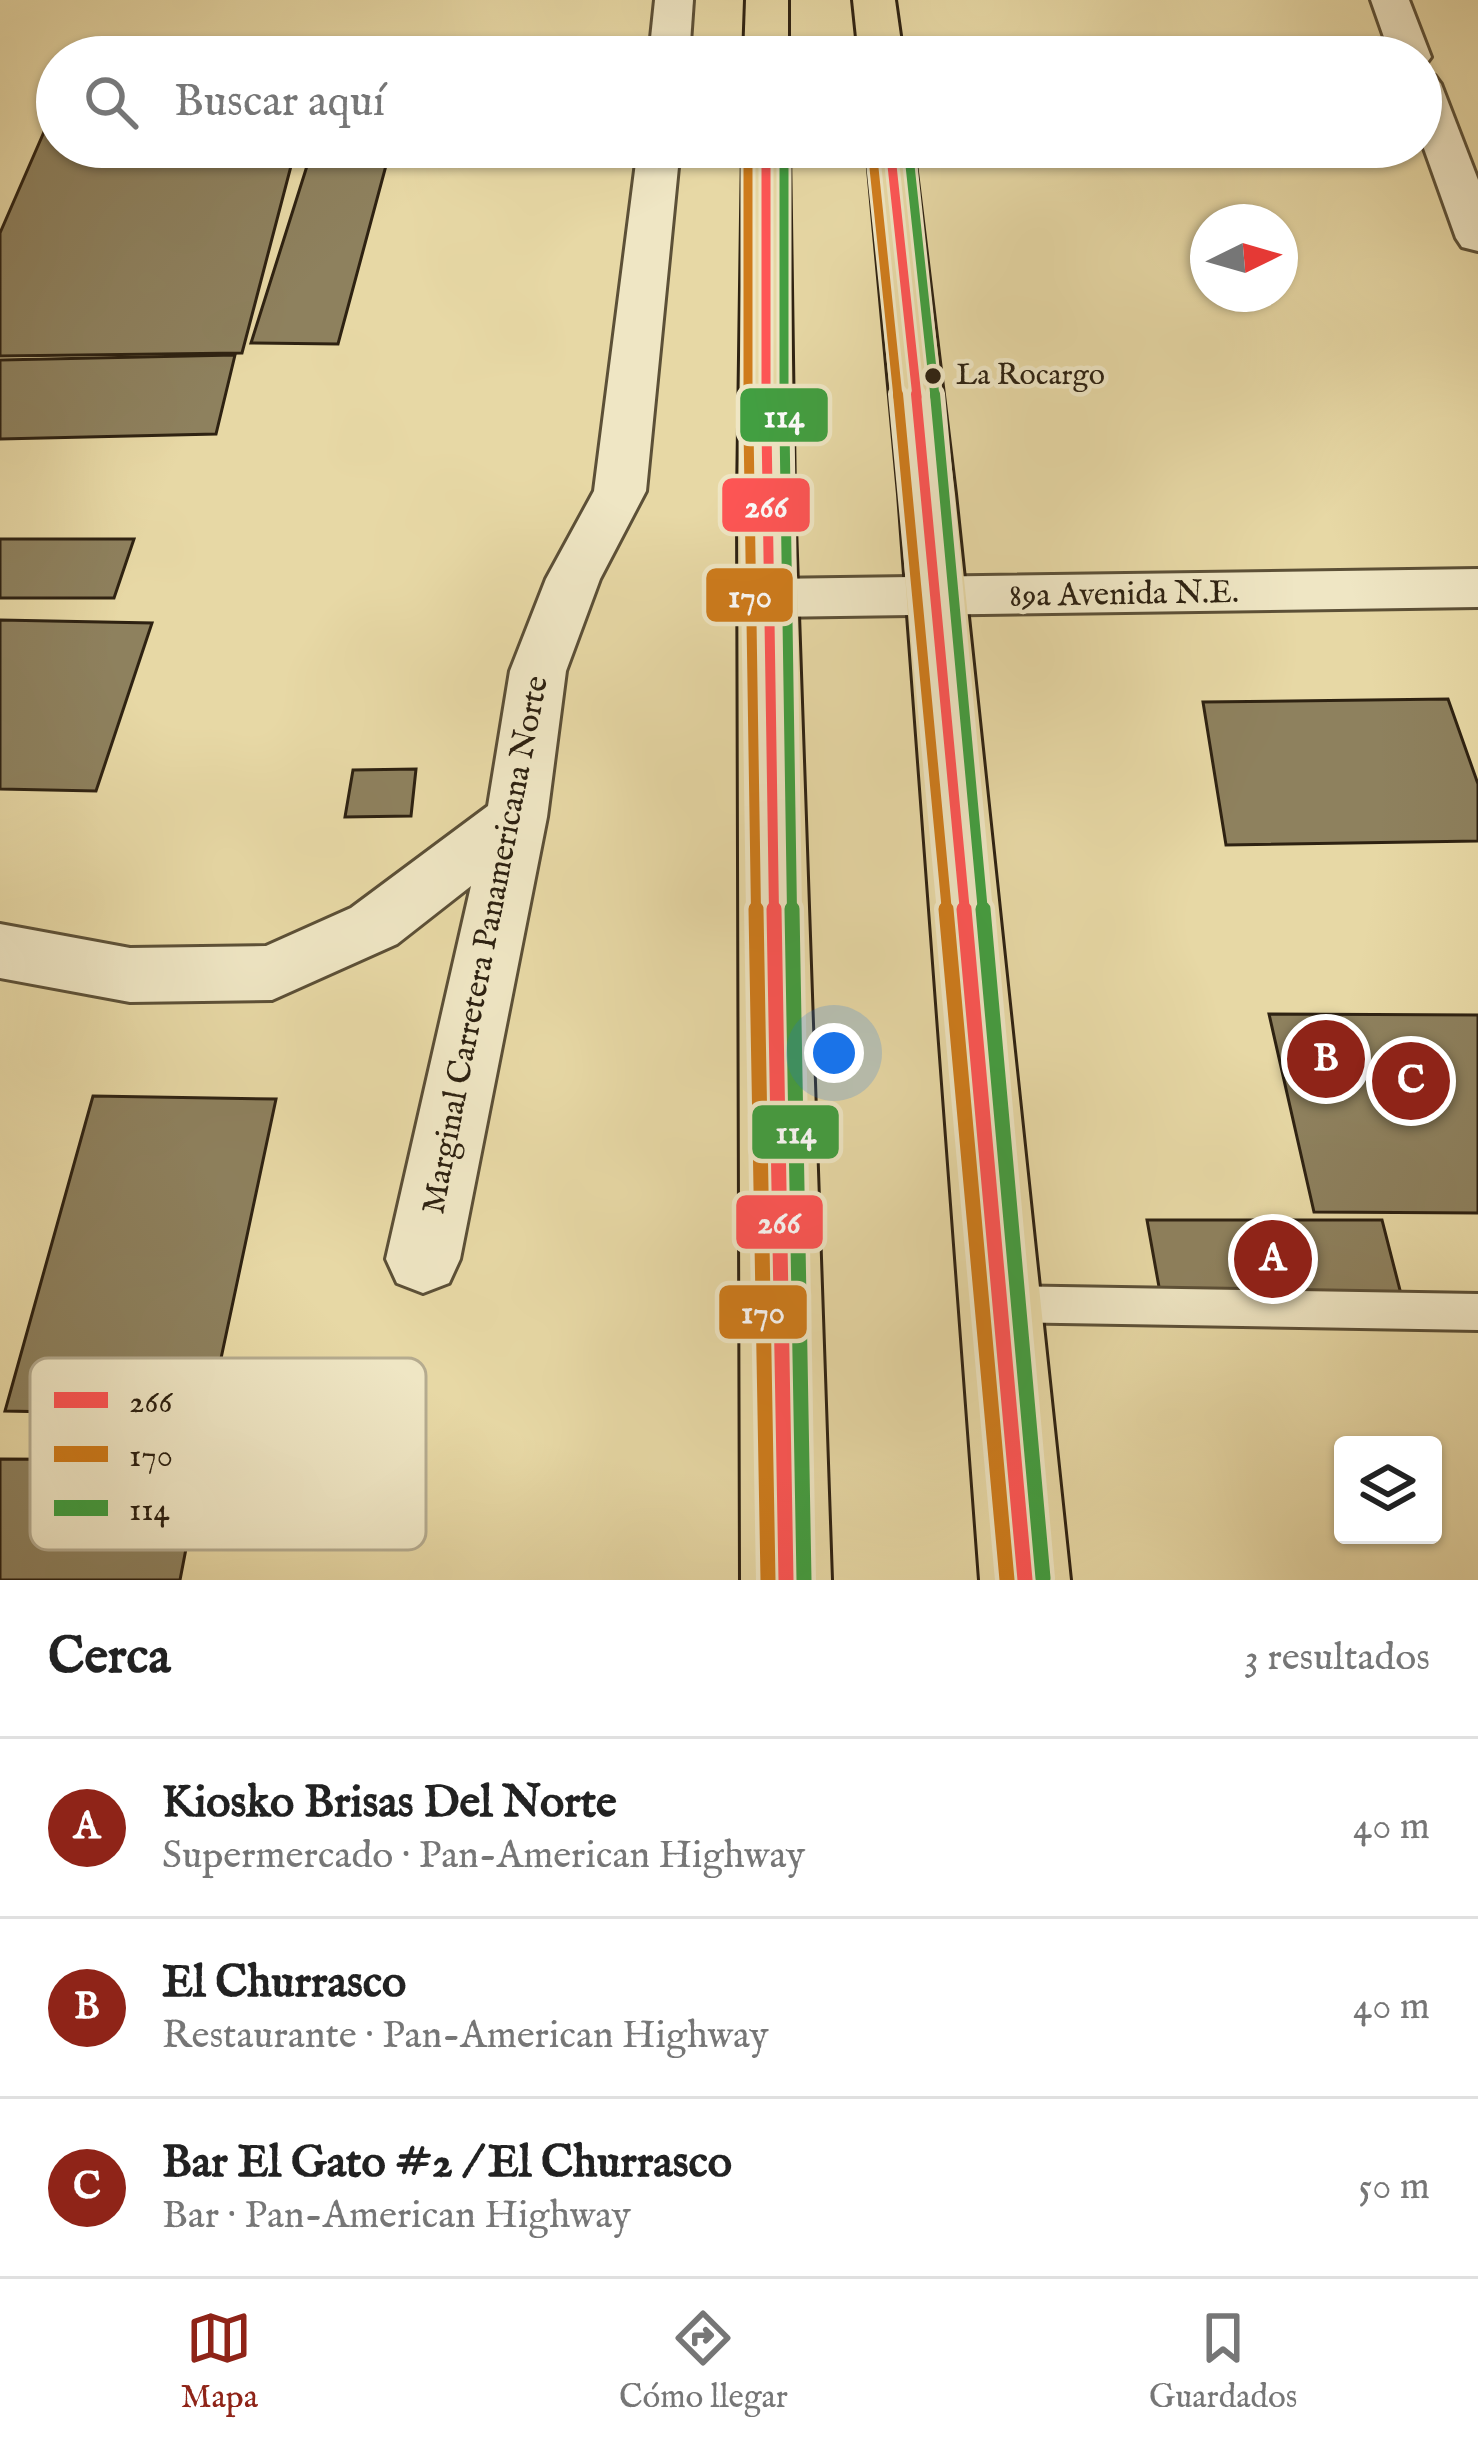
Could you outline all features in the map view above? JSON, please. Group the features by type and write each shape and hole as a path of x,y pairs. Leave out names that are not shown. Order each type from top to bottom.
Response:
{"highway":[{"path":"766,36 767,0"},
{"path":"874,0 878,36"},
{"path":"766,168 786,1580"},
{"path":"892,168 1025,1580"}],"street":[{"path":"671,36 674,0"},
{"path":"1390,0 1403,36"},
{"path":"1442,141 1478,238"},
{"name":"Marginal Carretera Panamericana Norte","path":"424,1258 517,817 538,671 573,579 620,491 657,168"},
{"name":"89a Avenida N.E.","path":"769,598 1478,588"},
{"path":"0,951 130,975 272,973 374,926 517,817"}],"lane":[{"path":"1000,1304 1478,1312"}],"building":[{"path":"36,150 36,168 290,168 242,353 0,356 0,233"},
{"path":"306,168 385,168 338,344 251,343"},
{"path":"235,355 216,434 0,439 0,360"},
{"path":"0,539 134,539 114,598 0,598"},
{"path":"0,620 152,623 96,791 0,789"},
{"path":"1448,699 1478,784 1478,841 1226,845 1203,702"},
{"path":"416,769 411,816 345,817 353,770"},
{"path":"1269,1014 1478,1015 1478,1213 1314,1212"},
{"path":"93,1096 276,1099 221,1358 30,1358 30,1411 5,1411"},
{"path":"1147,1220 1382,1220 1402,1298 1161,1298"},
{"path":"0,1459 30,1459 30,1550 186,1550 180,1580 0,1580"}],"transit line":[{"name":"170","path":"748,168 748,497 768,1580"},
{"name":"266","path":"766,168 766,497 786,1580"},
{"name":"114","path":"784,168 784,497 804,1580"},
{"name":"170","path":"874,168 909,496 1007,1580"},
{"name":"266","path":"892,168 927,494 1025,1580"},
{"name":"114","path":"910,168 945,492 1043,1578"}],"place":[{"name":"La Rocargo","path":"933,376"},
{"name":"El Churrasco","path":"1326,1059"},
{"name":"Bar El Gato #2 / El Churrasco","path":"1411,1081"},
{"name":"Kiosko Brisas Del Norte","path":"1273,1259"}]}
